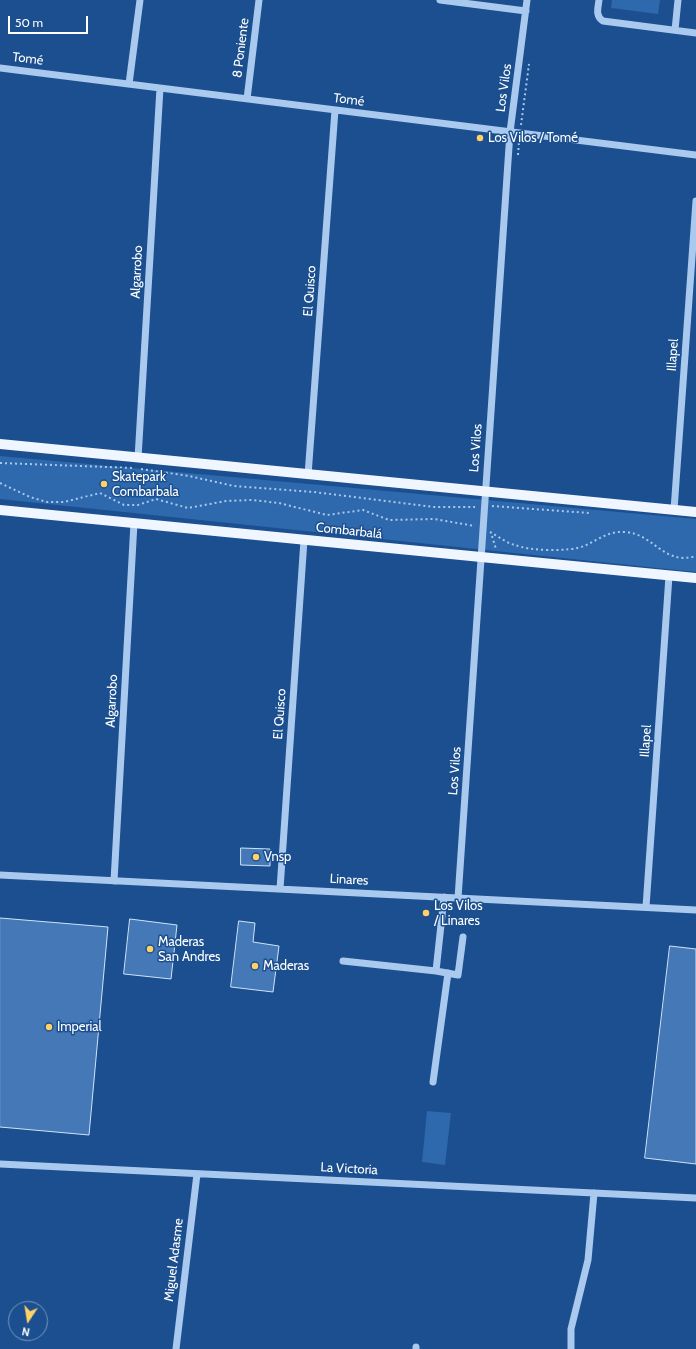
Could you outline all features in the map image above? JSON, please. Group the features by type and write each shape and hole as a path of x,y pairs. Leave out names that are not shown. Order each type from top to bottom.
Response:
{"main road":[{"path":"0,444 696,512"},
{"name":"Combarbalá","path":"0,510 696,578"}],"street":[{"path":"129,84 140,0"},
{"name":"8 Poniente","path":"247,99 259,0"},
{"path":"440,0 497,4 526,11"},
{"name":"Los Vilos","path":"458,898 510,132 527,0"},
{"path":"599,0 597,14 603,21 696,33"},
{"path":"675,30 678,0"},
{"name":"Tomé","path":"0,68 696,155"},
{"name":"Algarrobo","path":"138,458 160,88"},
{"name":"El Quisco","path":"308,475 335,110"},
{"name":"Illapel","path":"674,510 696,201"},
{"name":"Algarrobo","path":"114,881 134,523"},
{"name":"El Quisco","path":"280,889 304,540"},
{"name":"Illapel","path":"646,907 669,576"},
{"name":"Linares","path":"0,875 696,910"},
{"path":"436,971 444,897"},
{"path":"343,961 436,971 458,975 463,937"},
{"path":"433,1082 448,973"},
{"name":"La Victoria","path":"0,1164 696,1198"},
{"name":"Miguel Adasme","path":"176,1349 197,1174"},
{"path":"571,1349 571,1329 588,1260 594,1193"}],"path":[{"path":"518,162 520,133 529,63"},
{"path":"0,463 136,468 189,476 234,486 314,492 434,507 457,508 493,506 595,514"},
{"path":"0,483 30,497 47,502 64,502 100,493 124,504 138,505 156,499 188,508 226,501 258,500 279,503 327,515 363,510 389,520 434,519 483,528 515,546 564,551 585,546 606,534 623,532 632,533 647,539 668,555 684,558 696,556"},
{"path":"492,512 493,503 505,504 506,494"},
{"path":"491,526 491,532 499,559"}],"shaded area":[{"path":"612,0 660,0 658,14 611,8"},
{"path":"0,456 696,519 696,572 0,499"},
{"path":"427,1111 451,1113 445,1165 422,1162"}],"building":[{"name":"Vnsp","path":"241,848 270,849 270,866 241,865"},
{"name":"Imperial","path":"0,918 108,927 89,1135 0,1127"},
{"name":"Maderas San Andres","path":"130,919 177,925 171,979 124,974"},
{"name":"Maderas","path":"239,921 255,923 253,942 279,946 273,992 231,987"},
{"path":"670,946 696,949 696,1164 645,1158"}],"place":[{"name":"Los Vilos / Tomé","path":"480,138"},
{"name":"Skatepark Combarbala","path":"104,484"},
{"name":"Vnsp","path":"256,857"},
{"name":"Los Vilos / Linares","path":"426,913"},
{"name":"Maderas San Andres","path":"150,949"},
{"name":"Maderas","path":"255,966"},
{"name":"Imperial","path":"49,1027"}]}
